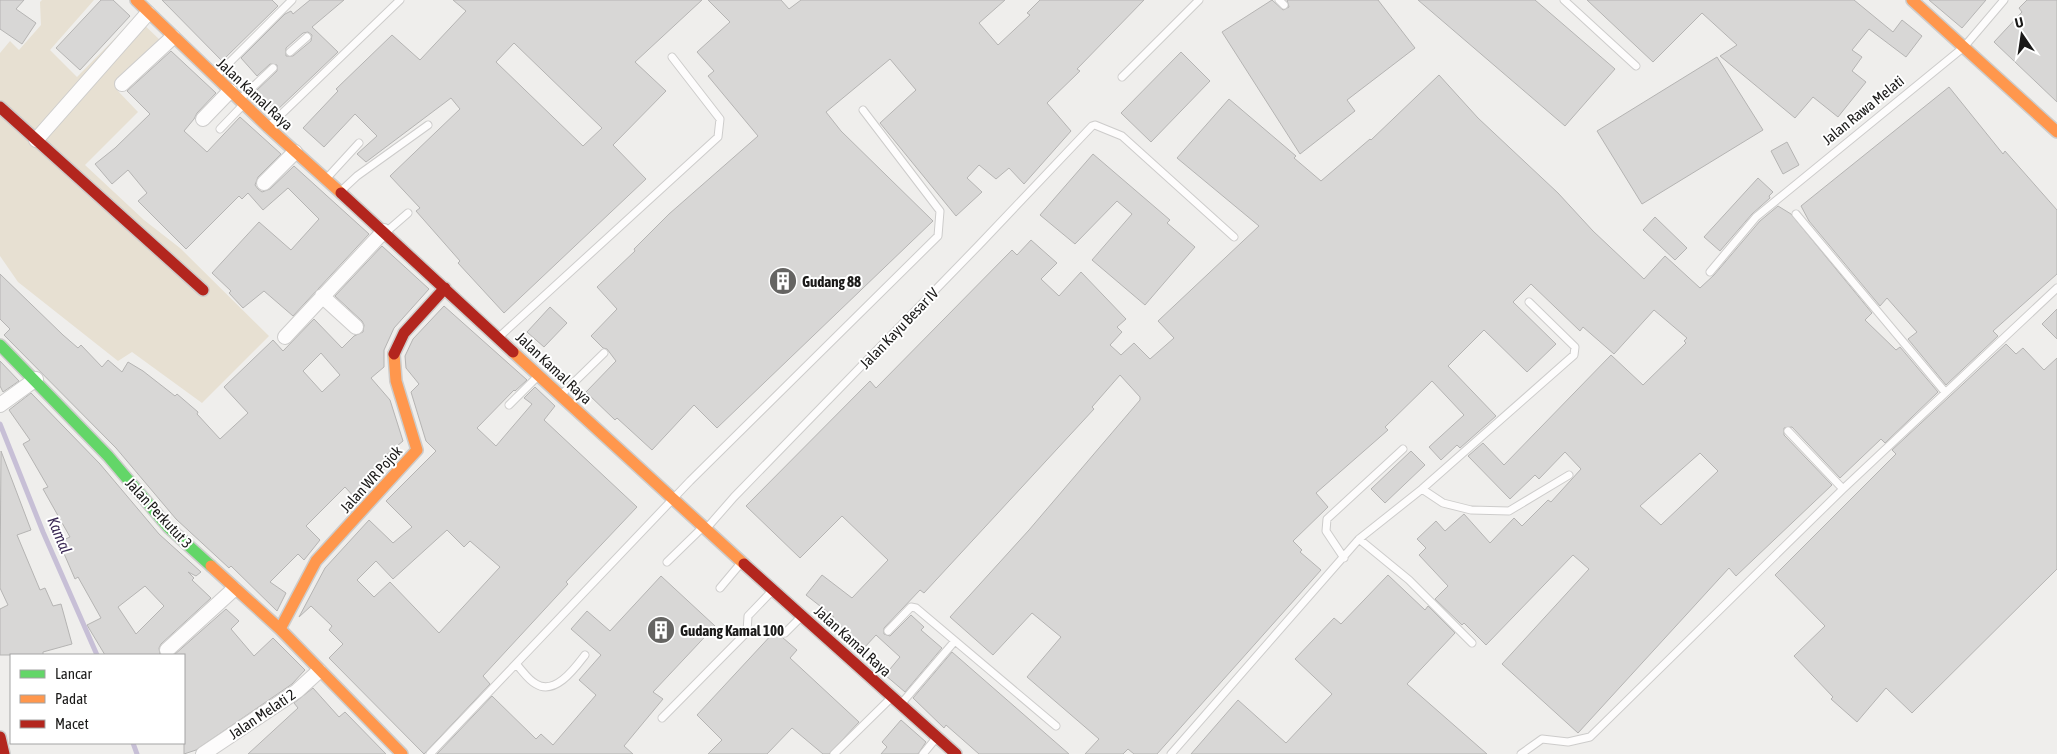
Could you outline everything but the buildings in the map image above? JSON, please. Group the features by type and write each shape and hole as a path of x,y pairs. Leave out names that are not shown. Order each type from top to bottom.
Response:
{"street":[{"name":"Jalan Kamal Raya","path":"136,0 215,78 385,232 673,500 956,754"},
{"path":"1912,0 2057,132"},
{"path":"36,140 148,13"},
{"path":"122,84 173,38"},
{"path":"203,119 238,98"},
{"path":"0,107 203,290"},
{"path":"264,183 295,152"},
{"path":"285,337 385,232"},
{"name":"Jalan WR Pojok","path":"280,629 316,561 417,450 396,381 394,354 404,333 445,288"},
{"path":"322,296 356,327"},
{"name":"Jalan Perkutut 3","path":"0,345 36,379 108,456 168,527 280,629 402,754"},
{"path":"3,403 36,379"},
{"path":"167,650 234,589"},
{"name":"Jalan Melati 2","path":"203,754 297,691 319,671"},
{"path":"0,737 4,754"}],"lane":[{"path":"215,78 292,0"},
{"path":"268,127 400,0"},
{"path":"1122,77 1199,0"},
{"path":"1564,0 1636,66"},
{"name":"Jalan Rawa Melati","path":"1710,272 1756,217 1964,47 2004,0"},
{"path":"290,52 307,37"},
{"path":"498,338 718,137 720,119 672,57"},
{"path":"220,128 238,98 273,68"},
{"path":"430,754 673,500 938,236 940,211 863,110"},
{"path":"340,192 357,176 428,125"},
{"name":"Jalan Kayu Besar IV","path":"667,562 705,528 1092,126 1095,125 1122,136 1234,237"},
{"path":"326,179 359,143"},
{"path":"385,232 408,213"},
{"path":"1796,214 1946,392"},
{"path":"1521,754 1542,739 1568,742 1590,737 1843,489 2057,288"},
{"path":"1171,754 1359,539 1422,490 1574,355 1576,347 1529,302"},
{"path":"561,396 604,353"},
{"path":"509,405 539,375"},
{"path":"1788,431 1843,489"},
{"path":"1344,558 1326,532 1327,519 1403,449"},
{"path":"1422,490 1443,503 1471,510 1510,512 1569,475"},
{"path":"1359,539 1409,580 1472,643"},
{"path":"720,588 743,561"},
{"path":"662,718 747,632 748,616 774,589"},
{"path":"888,630 914,607 1056,726"},
{"path":"785,633 802,615"},
{"path":"834,754 897,701 954,642"},
{"path":"516,664 535,684 544,687 556,684 572,672 585,655"},
{"path":"923,754 937,737"}],"shaded area":[{"path":"42,0 94,0 50,50 77,77 136,17 161,41 117,90 138,112 85,165 144,220 180,248 269,336 202,403 132,352 118,361 18,282 0,256 0,53 10,41 19,50 41,25 40,2"}],"waterway":[{"name":"Kamal","path":"0,424 43,532 97,654"},
{"name":"Kamal","path":"133,744 137,754"}],"traffic: fast":[{"path":"0,345 108,456 168,527 211,566"}],"traffic: slow":[{"path":"136,0 268,127 341,193"},
{"path":"1912,0 2057,132"},
{"path":"513,352 744,564"},
{"path":"280,629 316,561 417,450 396,381 394,354"},
{"path":"211,566 280,629 402,754"}],"traffic: jam":[{"path":"0,107 203,290"},
{"path":"341,193 513,352"},
{"path":"394,354 404,333 445,288"},
{"path":"744,564 956,754"},
{"path":"0,737 4,754"}],"place":[{"name":"Gudang 88","path":"783,281"},
{"name":"Gudang Kamal 100","path":"661,630"}]}
